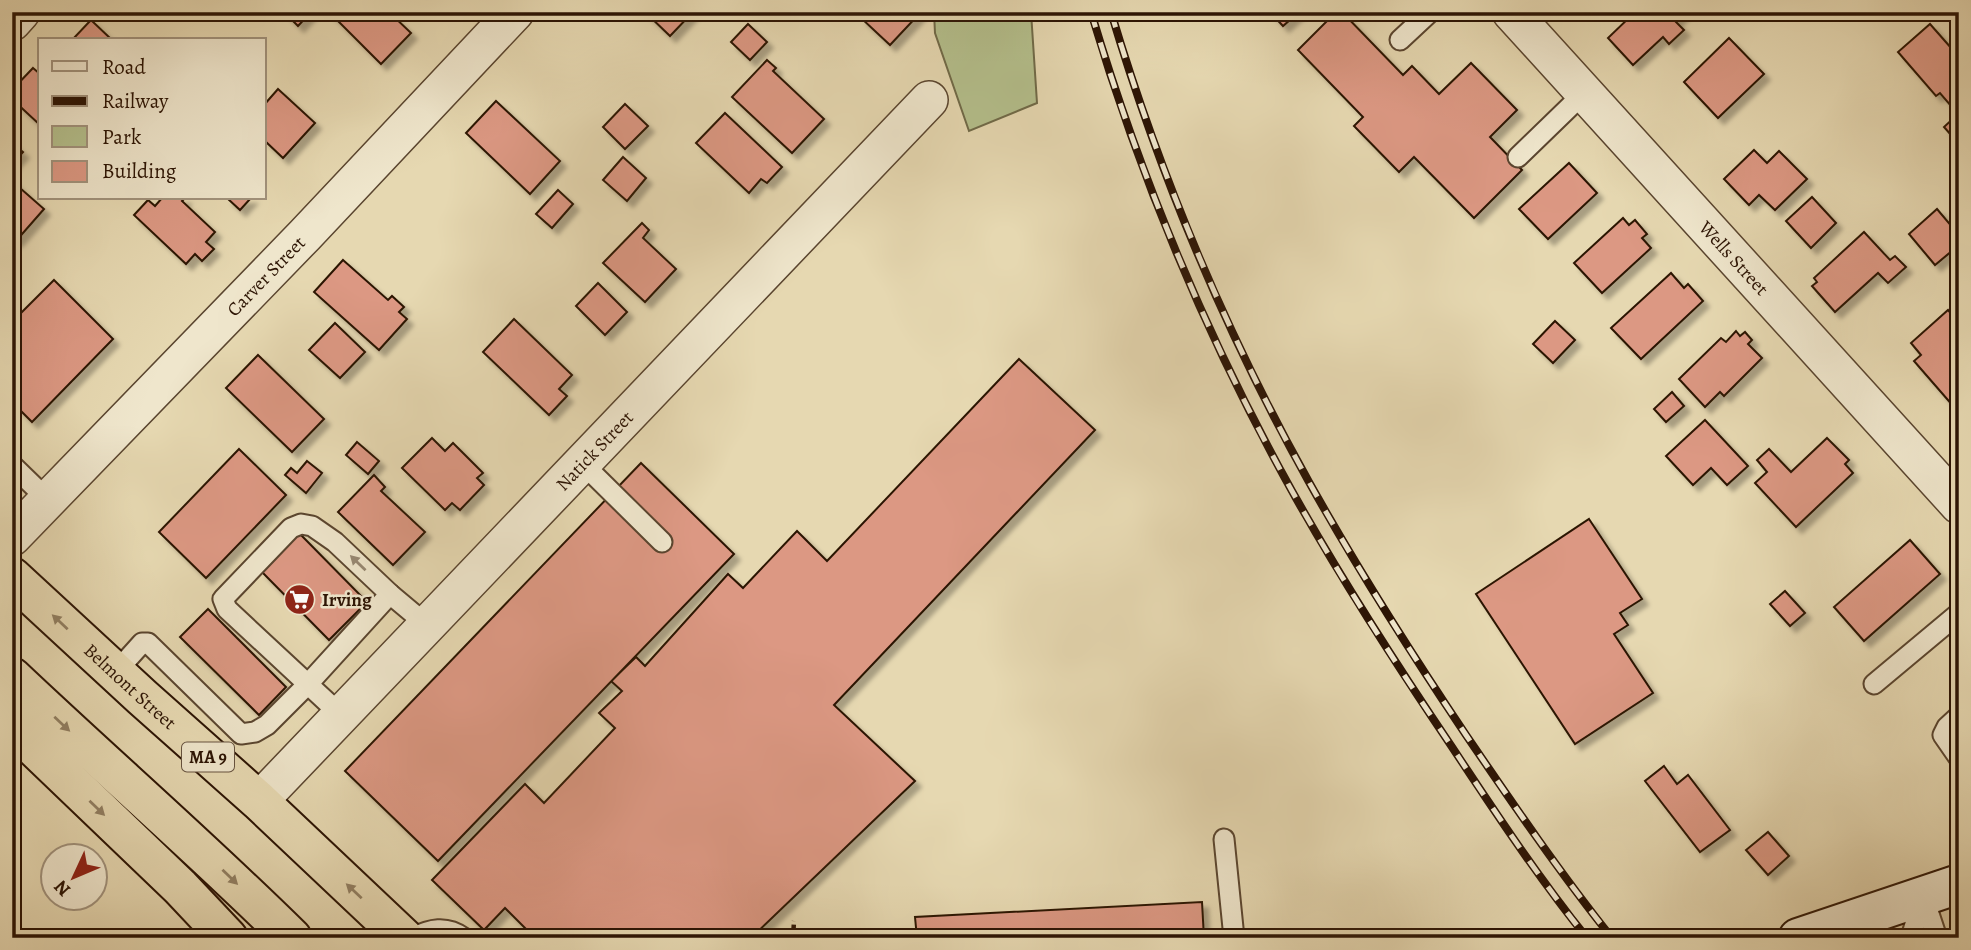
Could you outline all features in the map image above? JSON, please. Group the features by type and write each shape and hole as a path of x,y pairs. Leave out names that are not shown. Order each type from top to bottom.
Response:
{"highway":[{"name":"Belmont Street","path":"12,577 259,801 404,938"},
{"path":"12,677 123,782 208,855 292,938"},
{"path":"12,726 180,887 228,938"}],"main road":[{"path":"1798,938 1959,884"}],"street":[{"path":"12,22 21,12"},
{"name":"Carver Street","path":"12,537 305,235 515,12"},
{"name":"Wells Street","path":"1511,12 1959,505"},
{"name":"Natick Street","path":"259,801 929,100"}],"lane":[{"path":"1400,40 1430,12"},
{"path":"1518,157 1584,93"},
{"path":"581,463 662,542"},
{"path":"12,465 48,500"},
{"path":"341,715 227,609 223,599 291,528 301,524 312,526 335,542 427,625"},
{"path":"115,673 142,643 148,643 241,734 255,732 267,725 308,684 390,594"},
{"path":"1874,684 1959,613"},
{"path":"196,746 221,715"},
{"path":"1959,716 1942,735 1959,758"},
{"path":"1224,839 1234,938"},
{"path":"1911,938 1923,896"},
{"path":"1923,896 1937,938"},
{"path":"412,938 428,930 446,929 464,938"}],"path":[{"path":"793,938 794,921"}],"green space":[{"path":"934,12 1031,12 1037,103 969,131 935,33"}],"building":[{"path":"284,12 311,12 298,26"},
{"path":"329,12 389,12 411,33 381,64"},
{"path":"645,12 693,12 670,36"},
{"path":"866,12 921,12 890,45 861,18"},
{"path":"1270,12 1299,12 1283,26"},
{"path":"1336,12 1342,12 1403,75 1412,66 1439,94 1471,63 1517,110 1490,137 1522,170 1474,218 1414,157 1399,172 1354,126 1363,117 1298,50"},
{"path":"1635,12 1684,12 1675,21 1684,30 1669,44 1663,37 1633,65 1608,38"},
{"path":"91,20 110,38 74,38"},
{"path":"748,24 767,42 750,60 731,42"},
{"path":"1930,24 1959,57 1959,81 1956,83 1959,87 1959,144 1944,127 1958,114 1940,93 1936,96 1898,52"},
{"path":"1729,38 1764,74 1718,118 1684,82"},
{"path":"767,60 776,68 773,71 824,119 792,153 732,97"},
{"path":"33,68 38,72 38,123 12,99 12,90"},
{"path":"278,89 315,123 283,158 266,142 266,103"},
{"path":"496,101 560,161 530,194 466,133"},
{"path":"625,104 648,126 625,149 603,127"},
{"path":"725,113 782,167 767,183 761,179 749,193 696,143"},
{"path":"12,143 23,152 12,164"},
{"path":"1754,150 1767,163 1779,151 1807,179 1775,210 1759,195 1749,205 1724,179"},
{"path":"623,157 646,178 627,201 603,180"},
{"path":"1569,163 1597,193 1548,239 1519,209"},
{"path":"12,181 44,209 16,241 12,237"},
{"path":"558,190 573,204 552,228 536,214"},
{"path":"1812,197 1836,223 1811,248 1786,221"},
{"path":"148,200 155,206 160,200 183,200 215,232 206,242 214,249 202,261 195,254 186,264 134,215"},
{"path":"229,200 249,200 240,210"},
{"path":"1937,209 1959,235 1959,245 1935,265 1909,234"},
{"path":"1623,218 1629,225 1635,220 1647,234 1642,238 1651,248 1602,293 1574,263"},
{"path":"642,223 649,230 643,238 676,269 645,302 603,263"},
{"path":"1864,232 1890,260 1895,256 1906,267 1888,283 1878,273 1835,312 1812,286 1817,282 1814,278"},
{"path":"343,260 388,300 392,296 404,307 399,312 407,319 379,350 314,292"},
{"path":"1671,273 1684,288 1688,284 1703,301 1641,359 1611,328"},
{"path":"54,280 113,339 32,422 12,402 12,322"},
{"path":"598,283 627,312 605,335 576,306"},
{"path":"1948,310 1959,323 1959,402 1954,407 1914,361 1921,355 1911,343"},
{"path":"514,319 572,375 559,389 567,396 549,415 483,352"},
{"path":"1555,321 1575,340 1553,363 1533,344"},
{"path":"335,323 365,352 340,378 309,350"},
{"path":"1736,331 1740,336 1745,332 1752,340 1748,344 1762,358 1724,396 1720,392 1705,407 1679,379 1721,338 1726,342"},
{"path":"258,355 324,419 292,452 226,388"},
{"path":"1019,359 1095,430 834,705 915,781 751,938 529,938 528,931 505,908 484,930 432,880 525,784 544,803 615,728 599,713 622,691 611,681 636,657 645,666 728,574 743,588 797,531 827,561"},
{"path":"1672,392 1684,406 1666,422 1654,409"},
{"path":"1705,420 1748,466 1727,485 1711,468 1693,485 1666,456"},
{"path":"432,438 445,451 453,443 483,473 477,478 484,485 460,510 452,503 445,510 402,468"},
{"path":"1827,438 1849,460 1845,464 1853,473 1796,527 1755,483 1767,472 1757,460 1769,449 1791,472"},
{"path":"357,442 379,461 368,474 346,455"},
{"path":"239,449 286,495 206,578 159,532"},
{"path":"307,461 322,473 306,493 285,475 291,468 297,473"},
{"path":"641,463 734,554 438,861 345,771"},
{"path":"374,475 385,487 381,491 425,532 393,565 338,512"},
{"path":"1589,519 1642,599 1620,613 1628,625 1614,634 1653,693 1575,744 1476,594"},
{"path":"299,533 367,602 329,640 261,571"},
{"path":"1910,540 1940,574 1864,641 1834,607"},
{"path":"1785,591 1805,613 1790,626 1770,604"},
{"path":"208,609 286,687 259,715 180,637"},
{"path":"1664,766 1677,784 1688,775 1730,830 1700,852 1645,781"},
{"path":"1768,832 1789,856 1768,875 1746,850"},
{"path":"1202,902 1204,938 917,938 915,917"}],"railway":[{"path":"1091,12 1131,135 1178,257 1261,434 1349,589 1390,653 1517,844 1587,938"},
{"path":"1111,12 1151,133 1197,252 1250,369 1309,482 1365,578 1445,704 1537,838 1612,938"}],"place":[{"name":"Irving","path":"299,599"}]}
